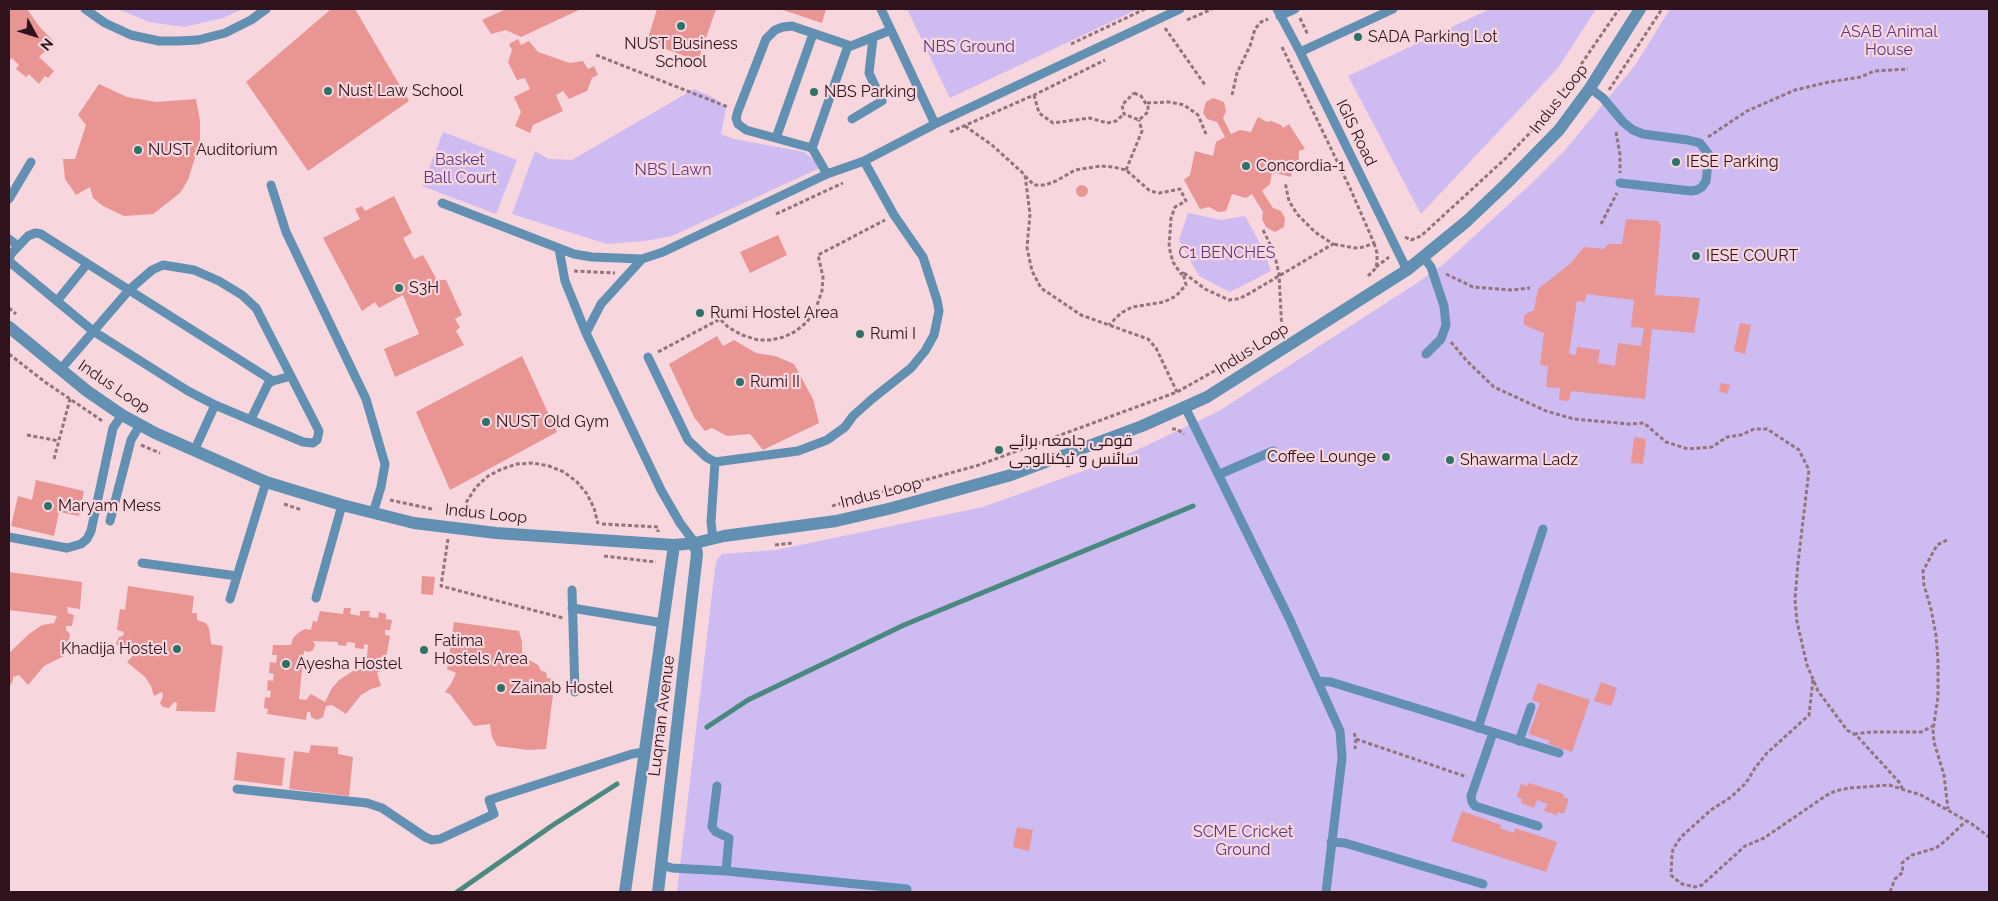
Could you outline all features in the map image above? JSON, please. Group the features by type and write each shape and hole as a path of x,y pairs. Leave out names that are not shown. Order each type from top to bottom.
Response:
{"street":[{"name":"Indus Loop","path":"9,327 60,370 122,415 140,425 266,482 342,505 414,523 496,533 674,545 695,544 713,538 836,521 1002,478 1142,426 1207,397 1407,270 1428,262 1508,183 1558,130 1590,88 1640,9"},
{"name":"Luqman Avenue","path":"658,892 697,554 695,544"},
{"name":"Luqman Avenue","path":"625,892 674,545"}],"lane":[{"path":"85,9 105,23 132,35 160,41 178,42 198,40 225,32 251,20 266,9"},
{"path":"881,9 935,124"},
{"path":"442,203 558,249 592,258 642,259 663,252 827,174 864,161 935,124 1180,9"},
{"path":"1300,52 1393,9"},
{"path":"1278,12 1297,12"},
{"name":"IGIS Road","path":"1278,12 1300,52 1407,270"},
{"path":"827,174 812,148 741,128 736,118 766,39 770,34 788,26 848,46 855,46 891,30"},
{"path":"776,138 813,34"},
{"path":"852,119 882,101 869,73 873,38"},
{"path":"812,148 848,46"},
{"path":"1590,88 1603,98 1633,130 1644,134 1700,143 1709,155 1706,181 1697,190 1691,191 1620,183"},
{"path":"648,357 688,440 706,457 715,462 798,451 827,440 845,427 853,416 872,399 912,368 934,335 937,322 937,300 923,257 894,215 864,161"},
{"path":"9,199 31,162"},
{"path":"271,185 286,232 366,399 385,464 373,513"},
{"path":"60,370 93,331 129,290 152,270 164,265 194,270 219,281 242,295 256,308 320,431 317,440 313,443 303,442 215,405 188,391 93,331 11,263 9,259 11,254 28,236 35,233 41,234 87,264 129,290 273,381"},
{"path":"9,239 18,246"},
{"path":"558,249 565,281 586,333 661,490 680,523 695,544"},
{"path":"586,333 601,304 642,259"},
{"path":"1426,354 1440,339 1446,325 1444,306 1428,262"},
{"path":"57,301 87,264"},
{"path":"251,419 265,389 273,381 291,376"},
{"path":"194,450 215,405"},
{"path":"1186,406 1338,723 1341,738 1341,764 1326,892"},
{"path":"9,537 67,548 81,544 87,539 91,531 113,428 122,415"},
{"path":"110,521 131,440 140,425"},
{"path":"1220,474 1273,450"},
{"path":"713,538 711,522 715,462"},
{"path":"230,599 266,482"},
{"path":"316,598 342,505"},
{"path":"1478,728 1543,529"},
{"path":"142,563 237,576"},
{"path":"572,590 575,692"},
{"path":"572,608 663,623"},
{"path":"1318,681 1331,682 1420,708 1559,753"},
{"path":"1519,741 1531,707"},
{"path":"1493,733 1471,796 1472,802 1475,806 1538,826"},
{"path":"237,789 367,802 382,808 432,840 440,839 494,814 489,800 632,754 645,752"},
{"path":"717,786 712,827 716,832 730,838 726,871"},
{"path":"1331,842 1345,843 1483,884"},
{"path":"662,864 672,868 726,871 907,889"}],"path":[{"path":"1181,22 1212,9"},
{"path":"1402,233 1411,240 1421,236 1506,158 1545,117 1619,9"},
{"path":"1603,98 1662,9"},
{"path":"1297,12 1313,46"},
{"path":"1265,14 1272,28"},
{"path":"1158,19 1205,84"},
{"path":"1232,95 1237,73 1250,46 1255,29 1268,19"},
{"path":"1157,34 1174,26"},
{"path":"1281,46 1350,188 1378,253 1376,268 1367,277"},
{"path":"596,55 738,111"},
{"path":"966,126 1113,56"},
{"path":"1700,143 1746,110 1795,90 1829,82 1861,78 1874,71 1908,69"},
{"path":"1124,114 1122,104 1134,93 1141,96 1148,103 1148,112 1139,120"},
{"path":"1034,95 1039,113 1054,123 1090,118 1107,123 1116,121 1124,114"},
{"path":"1148,103 1169,102 1184,105 1198,115 1206,134"},
{"path":"1601,224 1620,183 1620,155 1612,109"},
{"path":"1124,114 1139,120"},
{"path":"948,118 966,126 992,145 1034,185 1045,185 1056,181 1075,170 1101,166 1126,170 1150,191 1159,193 1180,189 1186,201 1175,207 1171,218 1169,247 1173,262 1181,274 1183,273 1205,289 1229,300 1245,296 1279,274 1333,244"},
{"path":"1126,170 1142,131 1139,120"},
{"path":"1025,175 1030,214 1028,248 1032,272 1041,288 1081,315 1148,339 1156,348 1177,392"},
{"path":"1285,182 1289,201 1297,214 1315,232 1333,244 1364,247 1374,243"},
{"path":"648,357 720,319 728,327 742,335 758,340 777,338 796,331 807,322 816,308 822,291 822,277 818,255 894,215"},
{"path":"1263,230 1274,252 1279,274 1282,333"},
{"path":"1428,262 1473,288 1512,290 1530,288"},
{"path":"571,271 573,278"},
{"path":"1109,325 1121,313 1132,307 1164,302 1176,296 1186,285 1183,273"},
{"path":"9,308 20,318"},
{"path":"1274,337 1290,328"},
{"path":"1443,331 1467,361 1494,387 1546,411 1574,419 1629,424 1644,423 1666,442 1688,449 1712,447 1727,437 1740,435 1754,429 1767,429 1799,450 1809,470 1795,599 1802,645 1818,691 1847,730 1854,734 1894,776 1903,790"},
{"path":"830,506 979,465 1177,392 1258,346"},
{"path":"54,459 70,399"},
{"path":"1166,430 1177,429 1186,437"},
{"path":"27,434 59,441"},
{"path":"462,516 467,501 488,476 502,468 517,464 533,463 556,469 577,482 587,494 594,508 598,524"},
{"path":"378,497 434,510"},
{"path":"452,514 468,518"},
{"path":"589,524 658,527 656,562"},
{"path":"448,539 441,586 573,620"},
{"path":"1946,540 1937,546 1924,571 1924,585 1936,635 1938,661 1938,697 1934,742 1944,775 1948,809"},
{"path":"774,545 801,542"},
{"path":"1813,679 1809,715 1767,753 1746,783 1680,837 1673,849 1672,855 1671,875 1674,878 1682,884 1695,887 1702,885 1745,846 1764,838 1815,802 1835,791 1888,785 1921,795 1948,809 1989,837"},
{"path":"1854,734 1922,732 1934,726"},
{"path":"1353,731 1356,739 1354,756"},
{"path":"1356,739 1477,780"},
{"path":"1890,892 1895,879 1904,872 1902,862 1912,855 1936,848 1966,821"}],"green space":[{"path":"118,9 243,9 223,18 184,27 149,22"},
{"name":"NBS Ground","path":"907,9 1138,9 950,98"},
{"path":"1490,9 1596,9 1558,68 1421,214 1348,76"},
{"path":"1670,9 1989,9 1989,892 677,892 715,569 717,560 722,554 776,550 983,507 1122,457 1219,411 1445,263 1566,149 1636,64"},
{"name":"NBS Lawn","path":"694,89 716,99 726,109 721,134 734,139 804,152 822,167 672,236 645,241 607,244 512,214 535,151 549,159 572,160"},
{"name":"Basket Ball Court","path":"443,132 517,160 496,214 422,186"},
{"name":"C1 BENCHES","path":"1188,213 1221,220 1245,216 1263,249 1271,271 1230,292 1199,276 1179,240"}],"building":[{"path":"9,9 27,9 54,42 39,57 54,71 48,78 45,76 39,84 29,74 26,77 16,69 19,65 12,58 9,61"},
{"name":"Nust Law School","path":"331,9 355,9 409,101 308,171 246,82"},
{"path":"506,9 581,9 521,37 506,30 491,34 482,20"},
{"name":"NUST Business School","path":"657,9 716,9 698,61 647,42"},
{"path":"780,9 826,9 822,23"},
{"path":"518,39 521,45 529,41 538,52 570,63 583,61 588,69 594,66 598,75 592,78 587,91 569,99 563,91 556,95 563,111 533,125 530,133 515,126 521,112 514,97 530,89 525,78 517,80 508,62 512,50 509,44"},
{"name":"NUST Auditorium","path":"99,84 127,97 156,102 196,99 200,121 200,142 188,180 180,193 153,214 124,216 103,206 93,198 90,187 76,195 65,179 63,159 75,159 86,125 78,115"},
{"name":"Concordia-1","path":"1213,98 1224,102 1226,111 1223,118 1231,134 1240,130 1251,132 1258,117 1267,122 1271,121 1281,125 1283,128 1289,124 1305,149 1299,151 1299,169 1292,169 1291,177 1272,172 1270,184 1262,191 1273,208 1281,211 1285,218 1284,227 1275,232 1266,227 1262,219 1263,212 1252,194 1246,198 1232,194 1226,211 1218,212 1209,207 1200,209 1184,180 1190,175 1195,151 1213,156 1216,142 1225,137 1217,122 1207,119 1203,113 1206,102"},
{"path":"1082,185 1088,191 1082,197 1076,191"},
{"name":"S3H","path":"394,196 412,233 403,238 414,259 423,255 437,280 446,280 462,315 455,319 460,327 456,331 464,345 395,377 384,349 419,334 403,295 379,308 375,302 362,311 323,238 360,219 355,209 362,206 365,211"},
{"path":"1626,219 1658,221 1661,226 1655,295 1700,298 1694,333 1652,329 1645,399 1571,391 1569,401 1559,400 1560,388 1546,387 1548,366 1540,365 1544,333 1524,325 1524,315 1534,310 1538,289 1570,264 1584,247 1604,249 1608,244 1622,244","holes":["1586,294 1634,300 1631,327 1644,328 1641,346 1618,343 1615,366 1598,363 1600,350 1577,347 1576,355 1569,354 1577,301 1585,302"]},
{"path":"778,235 787,255 750,273 740,252"},
{"path":"1740,323 1751,325 1745,354 1734,351"},
{"name":"Rumi II","path":"717,336 723,346 734,340 756,353 775,356 794,364 813,399 819,423 763,450 750,434 727,436 712,428 705,431 694,417 669,364"},
{"name":"NUST Old Gym","path":"522,356 557,432 450,490 416,412"},
{"path":"1721,383 1730,385 1727,394 1719,391"},
{"path":"1634,437 1646,439 1643,464 1631,463"},
{"name":"Maryam Mess","path":"36,480 84,491 79,516 59,512 54,536 11,526 18,496 32,500"},
{"path":"9,572 82,582 80,609 67,607 68,613 74,615 72,626 66,626 66,630 70,634 69,640 65,643 60,642 64,656 44,666 28,685 19,675 13,677 9,688 9,653 29,634 42,625 54,623 57,616 9,610"},
{"path":"422,576 435,577 433,595 421,594"},
{"name":"Khadija Hostel","path":"128,586 194,596 192,613 197,613 197,620 206,623 209,628 211,644 223,646 215,712 176,711 177,703 174,702 169,708 163,707 160,703 163,696 162,692 154,696 151,686 145,677 127,662 136,652 127,647 120,649 116,643 119,637 123,636 124,632 117,630 120,609 125,610"},
{"name":"Ayesha Hostel","path":"344,608 351,608 350,614 360,616 360,611 370,611 369,617 378,618 379,612 386,614 386,619 392,620 390,630 385,630 385,635 390,636 386,658 380,657 379,660 384,666 384,669 377,673 381,686 361,695 346,714 332,705 326,706 323,717 317,720 311,717 310,712 307,712 306,720 267,714 268,709 264,708 265,697 270,698 271,691 267,690 268,680 273,681 274,674 269,673 270,662 276,663 277,655 272,655 273,645 291,645 293,638 298,633 305,629 311,630 313,621 317,622 320,611 343,614","holes":["313,641 338,642 338,645 346,646 347,642 355,643 355,648 364,649 364,644 368,645 366,668 353,671 339,680 332,688 325,702 311,694 306,700 299,699 304,651 309,652 313,650 315,645"]},
{"name":"Zainab Hostel","path":"454,622 519,631 522,642 522,656 538,665 541,671 546,672 547,678 555,679 546,749 528,750 497,746 492,737 490,724 474,726 450,694 445,692 456,673 447,669"},
{"path":"1601,682 1617,688 1611,706 1594,701"},
{"path":"1538,683 1590,700 1572,752 1548,744 1550,741 1529,734 1540,703 1532,700"},
{"path":"311,745 338,747 338,754 353,757 349,796 289,789 294,751 309,753"},
{"path":"237,752 285,758 282,786 234,780"},
{"path":"1529,783 1564,794 1563,797 1569,799 1564,814 1558,812 1557,815 1544,811 1547,804 1537,800 1534,808 1521,803 1522,799 1517,797 1521,784 1527,786"},
{"path":"1462,811 1501,825 1500,828 1514,833 1515,828 1557,842 1546,872 1451,841"},
{"path":"1017,827 1033,830 1029,851 1013,847"}],"waterway":[{"path":"707,727 748,700 904,625 1193,506"},
{"path":"457,892 553,825 617,784"}],"place":[{"name":"NUST Business School","path":"681,26"},
{"name":"SADA Parking Lot","path":"1358,37"},
{"name":"Nust Law School","path":"328,91"},
{"name":"NBS Parking","path":"814,92"},
{"name":"NUST Auditorium","path":"138,150"},
{"name":"IESE Parking","path":"1676,162"},
{"name":"Concordia-1","path":"1246,166"},
{"name":"IESE COURT","path":"1696,256"},
{"name":"S3H","path":"399,288"},
{"name":"Rumi Hostel Area","path":"700,313"},
{"name":"Rumi I","path":"860,334"},
{"name":"Rumi II","path":"740,382"},
{"name":"NUST Old Gym","path":"486,422"},
{"name":"قومی جامعہ برائے سائنس و ٹیکنالوجی","path":"999,450"},
{"name":"Coffee Lounge","path":"1386,457"},
{"name":"Shawarma Ladz","path":"1450,460"},
{"name":"Maryam Mess","path":"48,506"},
{"name":"Khadija Hostel","path":"177,649"},
{"name":"Fatima Hostels Area","path":"424,650"},
{"name":"Ayesha Hostel","path":"286,664"},
{"name":"Zainab Hostel","path":"501,688"}],"park label":[{"name":"ASAB Animal House","path":"1889,41"},
{"name":"SCME Cricket Ground","path":"1243,841"}]}
